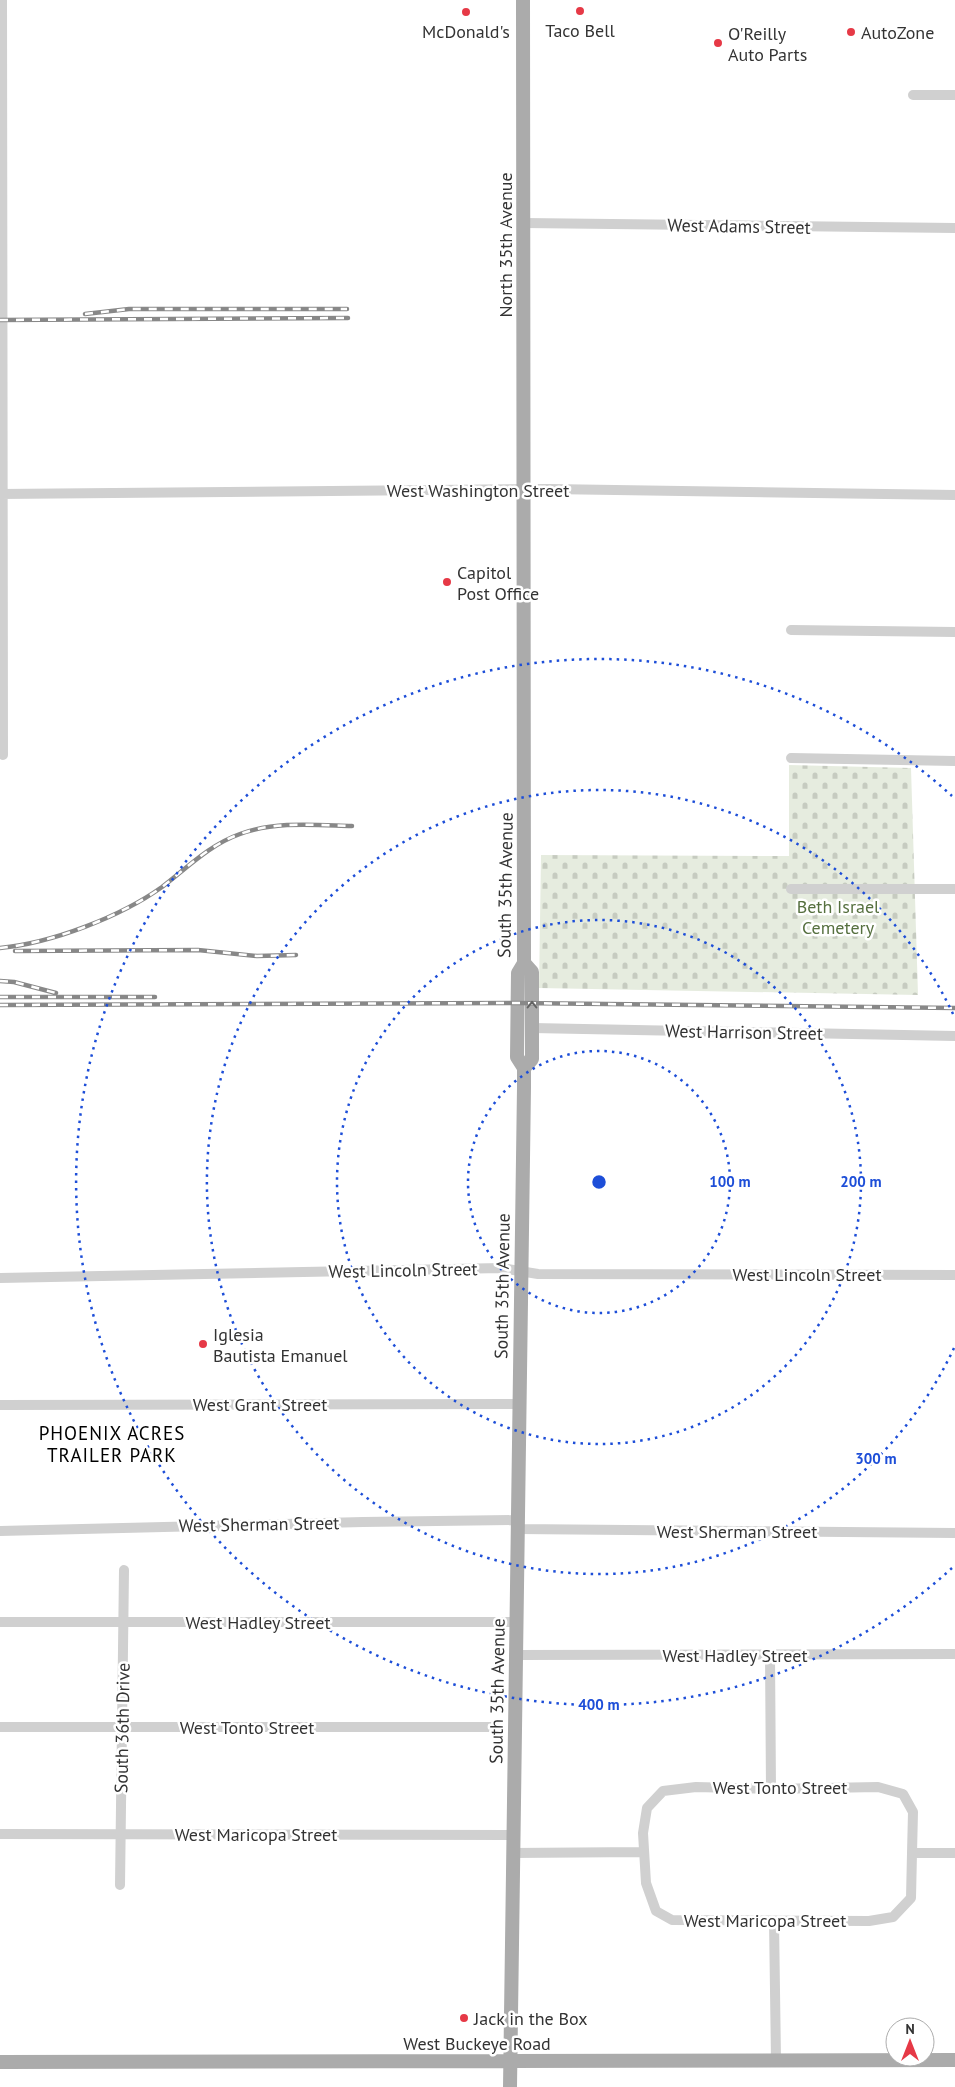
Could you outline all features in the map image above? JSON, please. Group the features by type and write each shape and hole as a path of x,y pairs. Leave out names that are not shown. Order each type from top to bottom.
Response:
{"main road":[{"name":"North 35th Avenue","path":"523,0 525,489"},
{"name":"South 35th Avenue","path":"510,2087 524,1068 517,1057 518,973 524,963 525,489"},
{"path":"524,963 532,972 532,1059 524,1068"},
{"name":"West Buckeye Road","path":"0,2062 955,2060"}],"street":[{"path":"2,0 1,494 3,755"},
{"path":"913,95 955,95"},
{"name":"West Adams Street","path":"524,223 955,228"},
{"name":"West Washington Street","path":"1,494 525,489 955,495"},
{"path":"791,630 955,632"},
{"path":"791,758 955,760"},
{"path":"791,889 955,889"},
{"name":"West Harrison Street","path":"532,1028 955,1036"},
{"name":"West Lincoln Street","path":"0,1278 501,1268 538,1274 955,1275"},
{"name":"West Grant Street","path":"0,1405 520,1404"},
{"name":"West Sherman Street","path":"0,1531 364,1522 955,1533"},
{"name":"South 36th Drive","path":"120,1885 124,1570"},
{"name":"West Hadley Street","path":"0,1622 517,1622"},
{"name":"West Hadley Street","path":"516,1655 955,1654"},
{"path":"770,1655 772,1789"},
{"name":"West Tonto Street","path":"0,1727 495,1727"},
{"name":"West Tonto Street","path":"644,1852 643,1832 647,1808 663,1792 696,1787 772,1789 878,1787 903,1794 912,1812 912,1853"},
{"name":"West Maricopa Street","path":"0,1834 512,1835"},
{"path":"512,1853 644,1852"},
{"name":"West Maricopa Street","path":"644,1852 646,1883 656,1911 672,1920 774,1921 869,1921 893,1917 911,1898 912,1853"},
{"path":"912,1853 955,1854"},
{"path":"774,1921 776,2060"}],"green space":[{"name":"Beth Israel Cemetery","path":"789,765 911,768 918,995 539,988 541,855 789,856"}],"railway":[{"path":"85,314 129,309 347,309"},
{"path":"0,320 348,318"},
{"path":"0,948 41,941 106,918 145,898 218,844 240,834 281,825 352,826"},
{"path":"15,951 198,950 257,956 296,955"},
{"path":"0,981 14,982 56,993"},
{"path":"0,997 155,997"},
{"path":"0,1005 517,1003 955,1008"}],"place":[{"name":"Taco Bell","path":"580,11"},
{"name":"McDonald's","path":"466,12"},
{"name":"AutoZone","path":"851,32"},
{"name":"O'Reilly Auto Parts","path":"718,43"},
{"name":"Capitol Post Office","path":"447,582"},
{"name":"Iglesia Bautista Emanuel","path":"203,1344"},
{"name":"Jack in the Box","path":"464,2018"}],"district":[{"name":"PHOENIX ACRES TRAILER PARK","path":"112,1444"}]}
